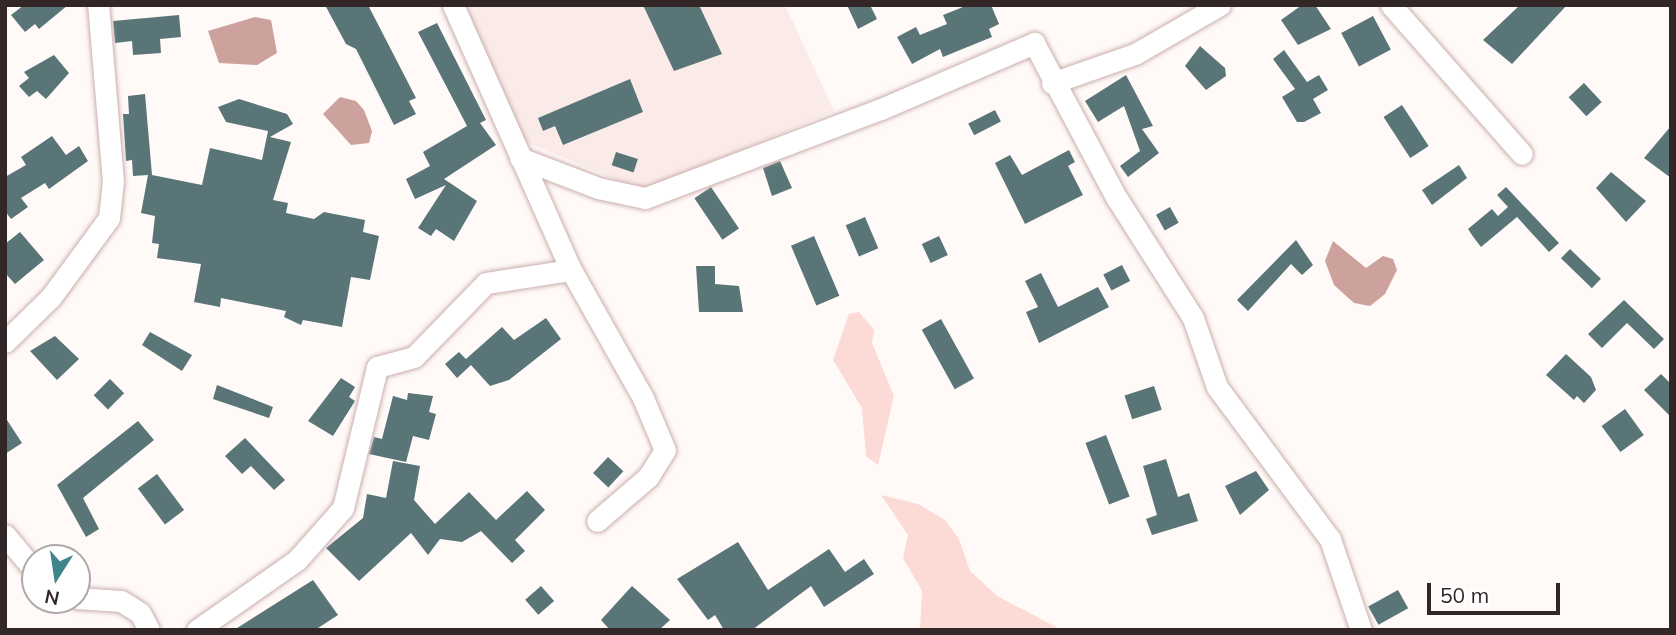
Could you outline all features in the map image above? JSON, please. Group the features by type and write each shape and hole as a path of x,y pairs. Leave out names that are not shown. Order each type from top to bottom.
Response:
{"street":[{"path":"5,342 51,297 109,218 113,182 98,5"},
{"path":"453,5 571,270 643,398 665,450 648,477 597,521"},
{"path":"1052,83 1135,54 1220,5"},
{"path":"1391,5 1521,154"},
{"path":"520,159 598,188 645,198 881,109 1034,43 1052,83 1193,318 1217,387 1330,539 1361,630"},
{"path":"197,630 297,560 343,508 377,367 414,357 485,283 571,270"},
{"path":"5,535 21,554"},
{"path":"91,599 121,601 140,613 149,630"}],"shaded area":[{"path":"460,5 785,5 834,111 644,191 518,139"},
{"path":"255,17 271,20 277,53 257,65 219,63 208,31"},
{"path":"340,97 356,101 364,110 372,131 369,143 351,145 323,114"},
{"path":"1333,241 1366,268 1383,256 1393,259 1397,270 1385,294 1370,306 1354,303 1334,285 1325,261"},
{"path":"859,312 874,330 872,343 894,396 878,465 866,456 862,408 833,360 849,314"},
{"path":"881,495 918,504 945,520 959,539 970,571 997,596 1062,630 920,630 922,591 903,558 908,535"}],"building":[{"path":"24,5 68,5 39,29 35,24 25,32 11,15"},
{"path":"325,5 368,5 416,98 409,101 416,114 394,125 356,49 346,44"},
{"path":"643,5 699,5 722,54 674,71"},
{"path":"847,5 870,5 877,19 858,29"},
{"path":"968,5 991,5 999,24 989,29 992,37 943,57 940,49 912,64 897,37 916,27 920,35 947,24 943,15"},
{"path":"1302,5 1315,5 1331,29 1298,45 1281,20"},
{"path":"1520,5 1567,5 1512,64 1483,40"},
{"path":"179,15 181,37 160,39 161,53 133,55 132,41 115,43 113,21"},
{"path":"1373,16 1391,50 1359,66 1341,33"},
{"path":"437,23 486,120 480,123 496,145 444,179 477,201 454,241 436,229 431,236 418,228 446,185 415,199 406,179 430,166 423,152 467,126 418,32"},
{"path":"1200,46 1225,68 1226,76 1206,90 1185,66"},
{"path":"1284,50 1307,82 1319,75 1328,90 1313,99 1321,113 1304,122 1297,122 1282,97 1295,89 1273,59"},
{"path":"54,55 69,73 46,99 37,91 29,97 19,86 29,78 24,72"},
{"path":"1126,75 1153,126 1142,129 1159,153 1128,177 1120,166 1140,151 1124,106 1098,122 1085,101"},
{"path":"630,79 643,112 563,145 555,126 543,131 538,118"},
{"path":"1584,83 1602,102 1586,116 1569,97"},
{"path":"145,94 152,175 202,185 210,148 262,160 268,131 226,122 218,107 239,99 287,114 293,124 270,137 291,142 273,200 288,203 286,213 314,219 324,212 365,220 363,232 379,236 370,280 351,277 342,327 303,320 301,325 284,317 286,311 221,298 220,307 194,302 201,264 157,258 159,244 152,243 155,216 141,213 148,175 133,176 132,160 126,161 123,114 129,114 128,96"},
{"path":"1402,105 1429,146 1410,158 1384,117"},
{"path":"995,110 1001,122 974,135 968,124"},
{"path":"1671,126 1671,178 1644,158"},
{"path":"52,136 66,155 79,146 88,161 49,189 45,183 21,198 28,207 11,219 5,211 5,177 26,165 21,157"},
{"path":"1069,150 1075,162 1068,166 1083,195 1025,224 995,163 1010,155 1022,175"},
{"path":"616,152 638,159 634,172 612,165"},
{"path":"780,161 792,188 772,196 763,168"},
{"path":"1459,165 1467,178 1432,205 1422,190"},
{"path":"1611,172 1646,201 1626,222 1596,188"},
{"path":"711,187 739,228 722,240 694,198"},
{"path":"1506,187 1559,243 1549,252 1517,217 1481,247 1468,229 1492,209 1498,216 1508,207 1497,195"},
{"path":"1170,207 1179,223 1165,231 1156,215"},
{"path":"865,217 878,248 859,257 846,225"},
{"path":"20,232 44,260 15,284 5,273 5,244"},
{"path":"814,236 839,296 816,306 791,246"},
{"path":"939,236 948,255 931,263 922,244"},
{"path":"1296,240 1313,265 1302,275 1291,264 1248,311 1237,300"},
{"path":"1570,249 1601,279 1592,288 1561,258"},
{"path":"1122,265 1130,281 1111,291 1103,275"},
{"path":"696,266 715,266 715,284 739,286 743,312 699,312"},
{"path":"1041,273 1058,307 1098,287 1109,307 1039,343 1026,312 1038,307 1025,281"},
{"path":"1624,300 1664,339 1654,349 1627,323 1602,348 1588,334"},
{"path":"546,318 561,339 509,380 490,386 471,365 457,378 445,364 459,352 466,359 502,327 514,340"},
{"path":"941,319 974,378 955,389 922,330"},
{"path":"150,332 192,355 182,371 142,345"},
{"path":"55,336 79,359 57,380 30,351"},
{"path":"1566,354 1591,377 1596,390 1584,403 1577,396 1574,400 1546,375"},
{"path":"1661,374 1671,384 1671,417 1644,390"},
{"path":"341,378 355,387 349,397 355,401 333,436 308,421"},
{"path":"110,379 124,393 108,409 94,395"},
{"path":"217,385 273,407 269,418 213,399"},
{"path":"1154,386 1162,410 1132,419 1125,396"},
{"path":"408,393 433,396 429,412 436,414 429,440 413,436 406,462 369,454 374,437 382,439 393,396 407,400"},
{"path":"1625,409 1644,435 1620,452 1602,426"},
{"path":"5,417 22,443 5,454"},
{"path":"138,421 154,440 83,498 99,529 86,537 57,485"},
{"path":"1106,435 1130,497 1109,505 1085,443"},
{"path":"245,438 285,480 274,490 251,466 242,474 225,456"},
{"path":"608,457 623,471 608,487 593,473"},
{"path":"1166,459 1178,497 1189,493 1198,521 1152,535 1146,519 1157,515 1143,466"},
{"path":"393,461 420,466 414,500 435,524 469,492 496,520 527,491 545,510 515,540 525,551 512,563 481,531 462,542 440,539 428,555 411,533 359,581 326,548 363,518 367,494 386,498"},
{"path":"1256,471 1269,490 1240,515 1225,486"},
{"path":"157,474 184,510 165,524 138,488"},
{"path":"738,542 768,590 829,549 845,572 864,559 874,574 824,607 811,586 752,630 724,630 715,615 708,620 677,579"},
{"path":"313,580 338,615 315,630 234,630"},
{"path":"541,586 554,601 538,615 525,600"},
{"path":"632,586 670,620 659,630 610,630 601,620"},
{"path":"1398,590 1408,608 1378,625 1368,606"}]}
